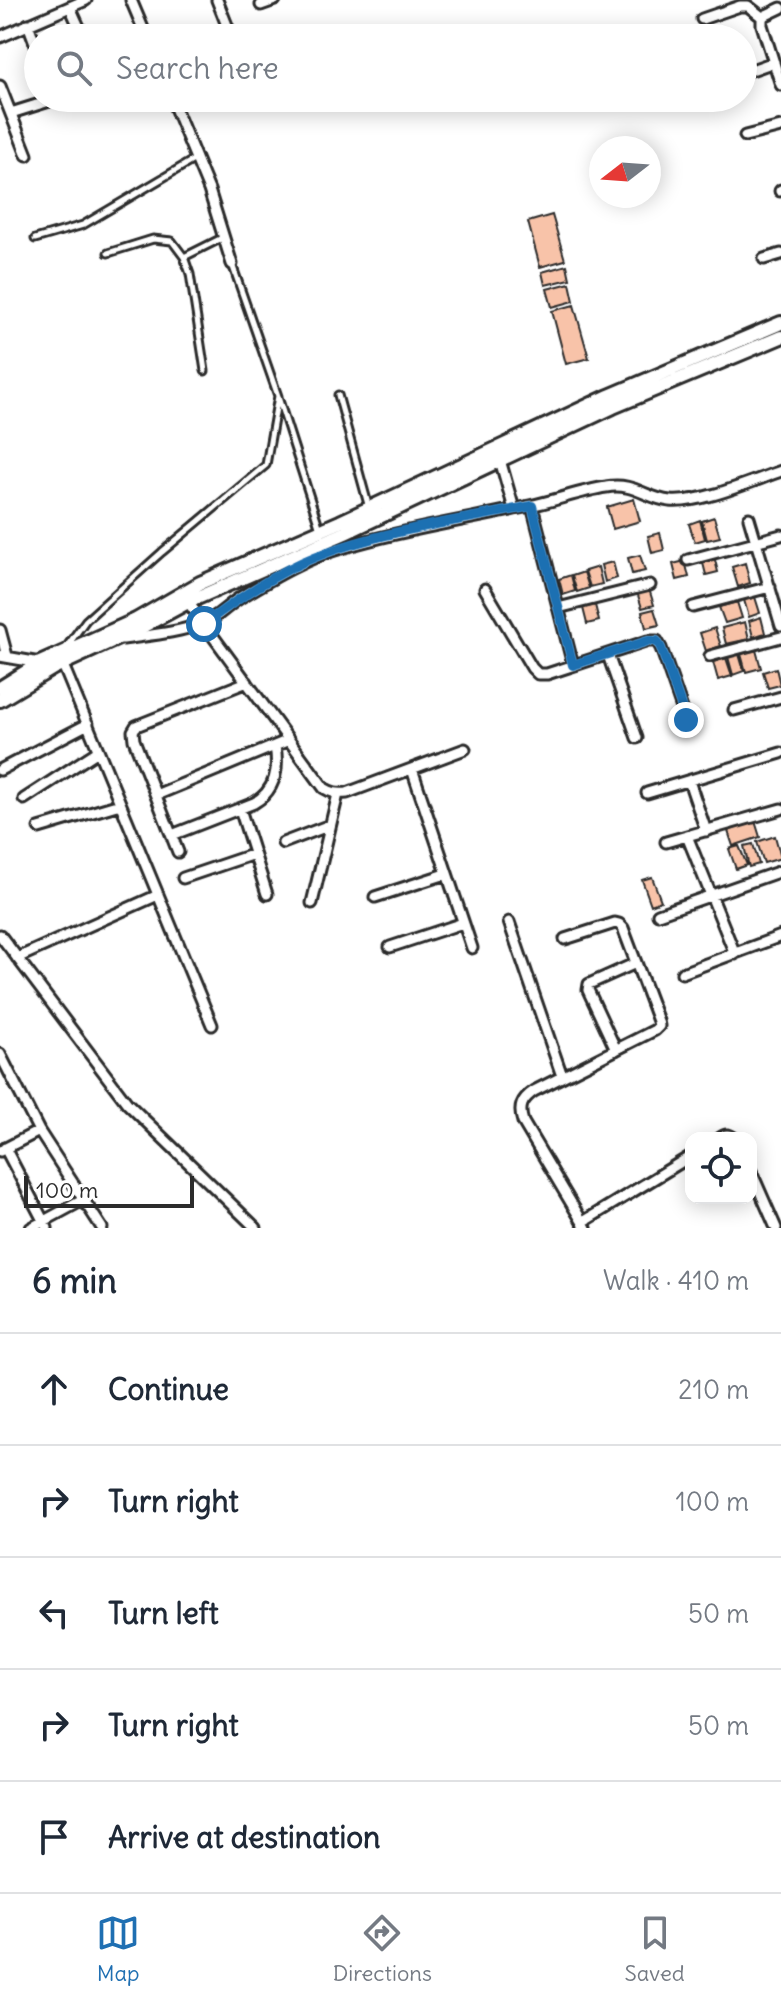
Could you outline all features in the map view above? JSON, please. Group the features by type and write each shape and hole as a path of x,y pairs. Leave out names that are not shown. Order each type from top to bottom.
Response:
{"street":[{"path":"28,24 86,0"},
{"path":"131,0 141,24"},
{"path":"217,0 226,24"},
{"path":"261,5 275,0"},
{"path":"702,19 740,6 748,6 762,17"},
{"path":"70,7 78,24"},
{"path":"762,17 781,8"},
{"path":"762,17 781,85"},
{"path":"0,37 24,26"},
{"path":"757,68 774,62"},
{"path":"0,86 27,155"},
{"path":"11,113 24,109"},
{"path":"177,112 209,190 232,264"},
{"path":"745,136 781,127"},
{"path":"764,259 781,254"},
{"path":"0,688 136,620 200,583 369,509 609,396 781,323"},
{"path":"0,700 54,662 116,640 188,602 345,533 613,407 781,337"},
{"path":"500,460 514,509"},
{"path":"116,640 204,624 239,599 312,558 402,532 621,485 673,501 691,499 781,471"},
{"path":"532,506 573,665"},
{"path":"749,518 781,626"},
{"path":"688,560 781,535"},
{"path":"558,608 650,585"},
{"path":"693,607 770,587"},
{"path":"485,589 538,674 547,674 648,641 657,641 686,720"},
{"path":"188,602 324,788 331,792 347,793 465,749"},
{"path":"0,630 3,656 54,662"},
{"path":"710,656 781,637"},
{"path":"608,655 637,738"},
{"path":"54,662 88,724 212,1025"},
{"path":"178,852 133,731 136,726 247,682"},
{"path":"734,710 781,697"},
{"path":"0,770 88,724"},
{"path":"156,795 289,740"},
{"path":"172,835 263,798 274,782 278,762 275,746"},
{"path":"24,799 98,751"},
{"path":"647,793 781,753"},
{"path":"412,769 472,948"},
{"path":"689,781 706,831"},
{"path":"312,903 338,794"},
{"path":"39,828 120,804"},
{"path":"240,809 267,894"},
{"path":"666,842 781,809"},
{"path":"283,843 330,825"},
{"path":"687,836 735,954"},
{"path":"183,878 254,854"},
{"path":"658,914 781,871"},
{"path":"375,897 446,874"},
{"path":"17,958 158,895"},
{"path":"509,922 562,1076"},
{"path":"390,947 463,923"},
{"path":"565,939 619,924 659,1026 525,1096 520,1113 523,1122 584,1225 685,1160"},
{"path":"0,935 127,1103 256,1228"},
{"path":"682,973 781,936"},
{"path":"616,1050 588,990 589,984 636,963"},
{"path":"0,1054 39,1131 102,1228"},
{"path":"39,1131 3,1150 45,1225"},
{"path":"757,1183 778,1227"},
{"path":"31,1228 45,1225 83,1200"}],"lane":[{"path":"35,239 83,225 196,158"},
{"path":"184,257 224,237"},
{"path":"108,253 153,239 172,241 184,257 190,274 205,371"},
{"path":"232,264 320,531"},
{"path":"338,395 369,509"},
{"path":"54,662 86,620 266,465 278,396"}],"building":[{"path":"552,215 565,260 540,267 528,222"},
{"path":"567,265 570,279 545,285 542,272"},
{"path":"570,283 574,301 552,307 547,289"},
{"path":"574,305 589,358 566,364 552,311"},
{"path":"634,499 640,521 613,529 607,507"},
{"path":"714,517 720,537 707,540 702,521"},
{"path":"700,520 705,539 695,542 689,524"},
{"path":"660,533 664,550 652,553 648,536"},
{"path":"640,555 645,571 632,574 628,558"},
{"path":"714,556 718,572 706,575 702,559"},
{"path":"685,561 689,577 677,580 673,564"},
{"path":"613,562 617,578 605,582 601,565"},
{"path":"745,563 750,583 738,587 732,567"},
{"path":"598,567 602,584 590,587 585,571"},
{"path":"584,572 589,588 577,592 572,576"},
{"path":"571,575 575,591 563,595 559,579"},
{"path":"649,589 654,605 642,608 637,592"},
{"path":"755,597 760,613 749,617 744,600"},
{"path":"737,602 742,618 725,623 719,607"},
{"path":"595,605 599,621 587,624 583,608"},
{"path":"654,609 659,625 646,628 642,612"},
{"path":"761,617 765,633 753,637 749,621"},
{"path":"745,622 749,639 726,644 722,628"},
{"path":"715,628 721,646 706,651 700,633"},
{"path":"756,650 761,668 746,672 741,654"},
{"path":"739,654 744,671 733,675 728,657"},
{"path":"726,658 732,676 718,680 713,662"},
{"path":"776,668 780,685 768,688 763,672"},
{"path":"755,821 760,837 733,846 728,831"},
{"path":"775,836 781,858 764,863 757,842"},
{"path":"753,844 759,864 749,867 744,846"},
{"path":"739,846 747,865 736,869 729,849"},
{"path":"652,877 661,901 651,905 642,880"}],"route":[{"path":"204,624 239,599 312,558 402,532 532,506 573,665 648,641 657,641 686,720"}]}
